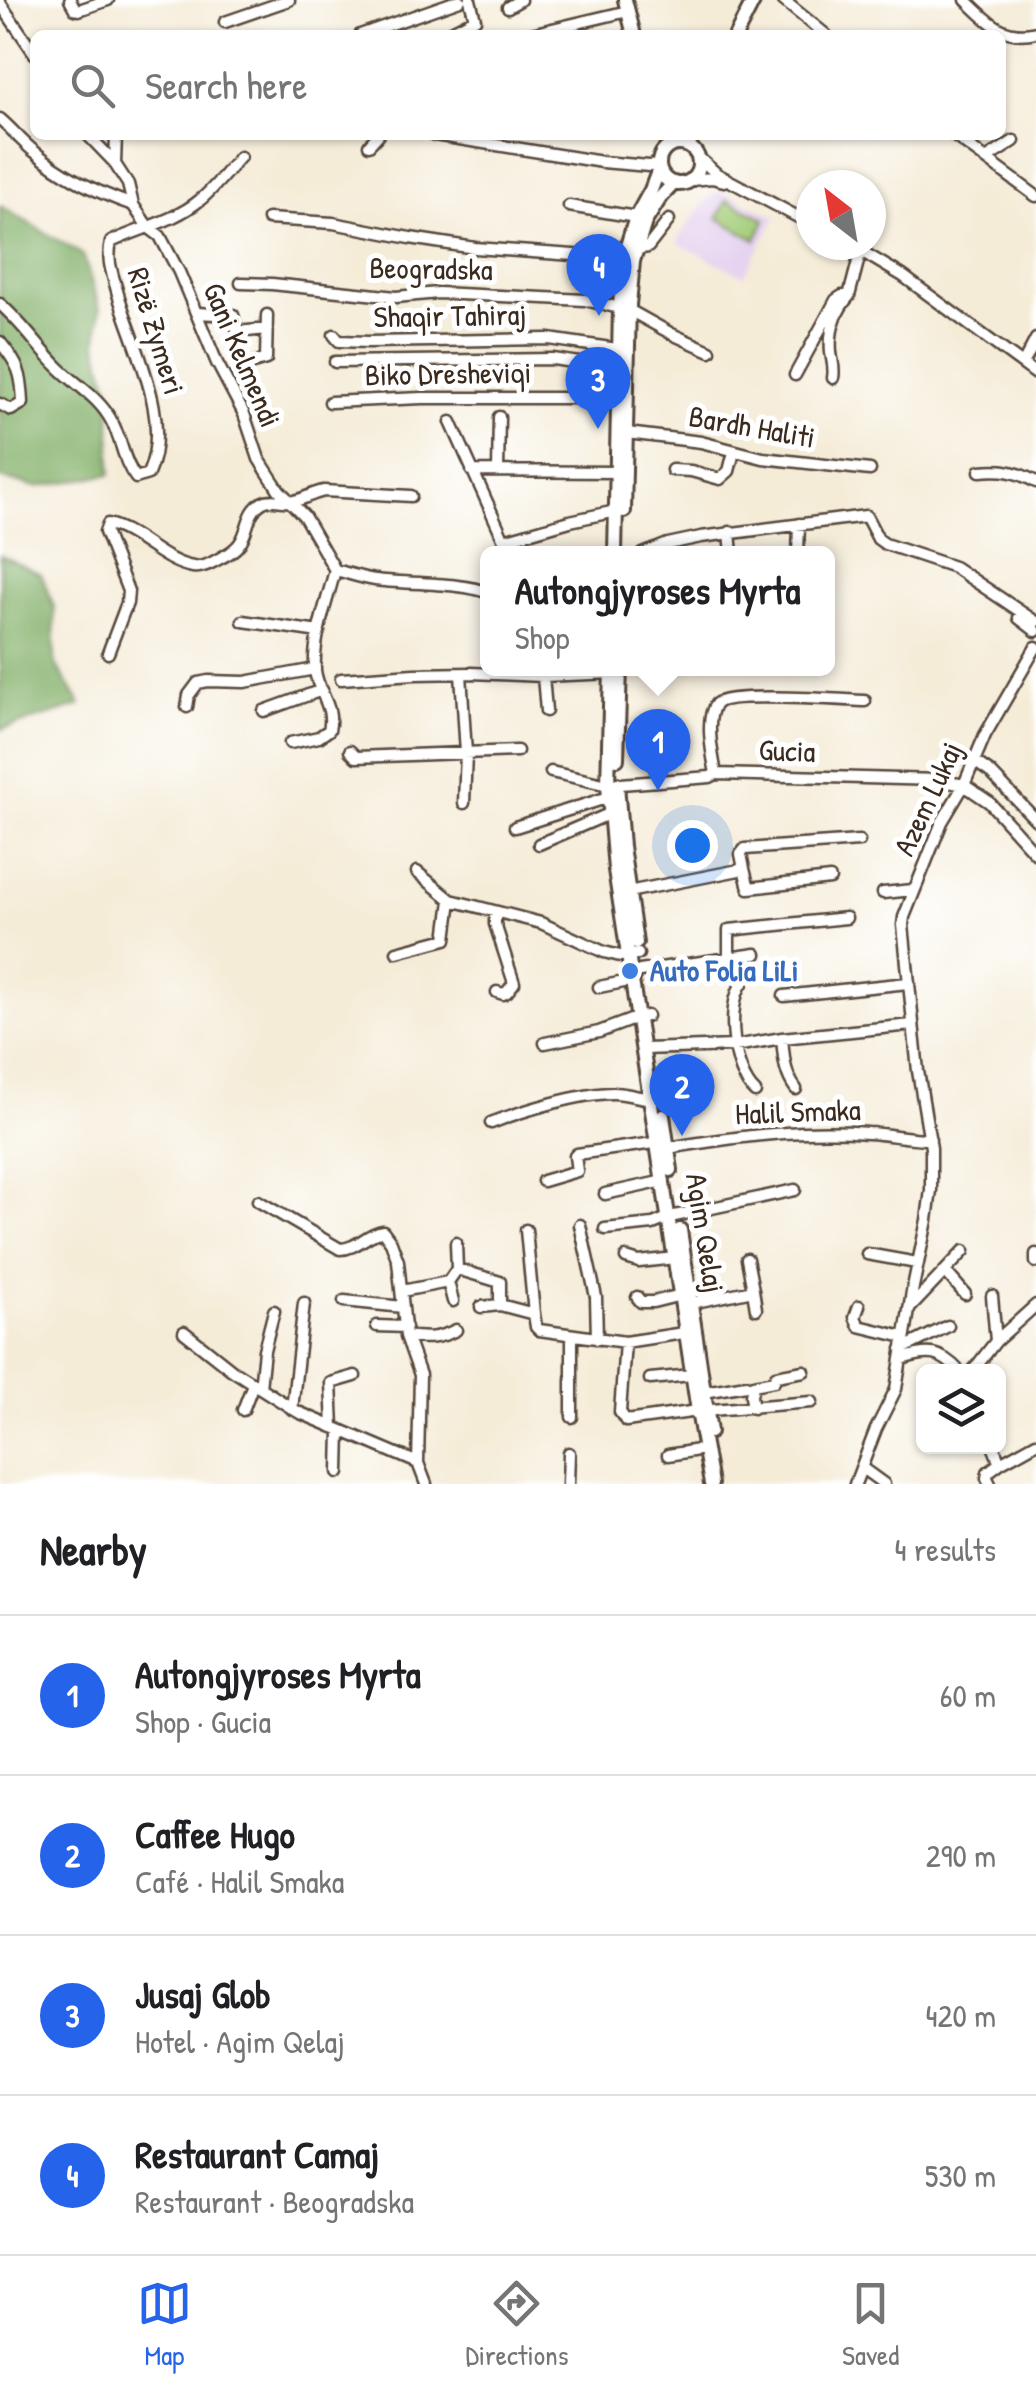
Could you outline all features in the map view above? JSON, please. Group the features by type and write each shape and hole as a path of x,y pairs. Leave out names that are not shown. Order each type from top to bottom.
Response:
{"main road":[{"path":"739,30 754,0"},
{"path":"624,546 624,308 636,218 670,140"},
{"path":"673,140 696,154"},
{"path":"659,164 662,176 674,184 690,180 698,170 695,140"},
{"path":"631,255 645,222 674,184"},
{"path":"615,546 626,433 623,398"},
{"name":"Agim Qelaj","path":"616,676 611,789 691,1332 704,1392 702,1411"},
{"name":"Agim Qelaj","path":"664,1144 664,1180 674,1216 675,1258 686,1299"},
{"name":"Agim Qelaj","path":"691,1332 692,1375 702,1411 711,1484"},
{"name":"Agim Qelaj","path":"706,1439 719,1484"}],"street":[{"path":"70,0 79,10 108,0"},
{"path":"225,22 288,0"},
{"path":"372,30 432,4 460,0"},
{"path":"454,30 475,19 470,0"},
{"path":"508,7 520,0"},
{"path":"783,0 820,30"},
{"path":"966,0 1002,30"},
{"path":"0,3 30,47"},
{"path":"545,30 627,6"},
{"path":"1006,32 1036,32"},
{"path":"0,119 34,152 58,168 102,194 133,205"},
{"name":"Gani Kelmendi","path":"93,140 128,184 133,205 148,227 160,236 244,414 258,459 318,537 335,570"},
{"name":"Gani Kelmendi","path":"115,164 116,140"},
{"path":"465,140 602,162 659,164"},
{"path":"960,140 1036,196"},
{"path":"986,160 1014,140"},
{"path":"696,154 718,174 796,216"},
{"path":"148,227 200,199 240,158"},
{"path":"690,180 712,178 734,183"},
{"path":"569,206 636,218"},
{"path":"268,219 334,223 475,248 631,255 648,247 669,220"},
{"name":"Rizë Zymeri","path":"0,304 58,367 96,400 113,422 136,478 148,474 155,460 158,424 108,257 111,242 148,227"},
{"path":"833,378 832,330 839,308 850,296 854,260"},
{"path":"876,260 1036,374"},
{"name":"Beogradska","path":"241,283 396,297 438,293 585,300 624,308"},
{"path":"795,375 836,300 850,296"},
{"path":"624,308 710,351"},
{"path":"197,314 233,315 238,332 267,329"},
{"path":"246,365 266,359 268,314"},
{"name":"Shaqir Tahiraj","path":"334,335 339,341 369,342 549,339 624,350"},
{"path":"1023,364 1036,339"},
{"path":"0,342 22,376 23,403 11,410 0,404"},
{"path":"335,362 553,359 623,367"},
{"name":"Biko Dresheviqi","path":"330,402 623,398"},
{"path":"498,470 499,417"},
{"path":"451,422 504,540 616,511"},
{"name":"Bardh Haliti","path":"626,433 701,442 802,464 870,470"},
{"path":"672,470 720,479 729,471 734,452"},
{"path":"980,471 1003,468 1036,482"},
{"path":"472,471 621,472"},
{"path":"108,653 128,591 104,532 108,524 196,568 234,550 243,539 252,512 262,503 293,502 324,492 411,496"},
{"path":"665,546 730,532 866,516 884,544 954,567 1036,622"},
{"path":"798,546 799,524"},
{"path":"730,532 731,546"},
{"path":"290,742 319,737 330,730 332,714 315,669 321,615 335,570 371,580 480,590"},
{"path":"974,585 1036,631"},
{"path":"244,621 319,632"},
{"name":"Azem Lukaj","path":"855,1484 896,1389 928,1220 930,1139 912,1025 902,924 942,822 1036,648"},
{"path":"187,707 188,695 198,683 245,682 315,669"},
{"path":"461,674 466,753 464,803"},
{"path":"342,679 480,674"},
{"path":"544,676 546,712"},
{"path":"264,711 322,690"},
{"path":"716,774 710,727 718,700 865,700"},
{"path":"350,751 356,757 517,751"},
{"path":"974,761 990,772 1036,820"},
{"path":"551,772 611,789"},
{"name":"Gucia","path":"611,789 716,774 964,784"},
{"path":"964,784 989,802 1036,854"},
{"path":"516,827 611,789"},
{"path":"539,844 614,812"},
{"path":"830,879 749,888 740,854 745,849 859,842"},
{"path":"624,893 744,869"},
{"path":"417,872 451,900 541,923 604,952 634,955"},
{"path":"883,893 914,890"},
{"path":"398,952 446,940 451,900"},
{"path":"495,912 495,924 514,983 508,992 498,992"},
{"path":"729,956 729,930 846,918"},
{"path":"599,987 729,956 756,954"},
{"path":"743,982 734,999 735,1046 741,1072 755,1092"},
{"path":"784,996 908,983"},
{"path":"545,1043 599,1032 643,1017"},
{"path":"648,1049 735,1046 912,1025"},
{"path":"782,1038 784,1067 796,1089"},
{"path":"491,1123 580,1097 613,1093 656,1100"},
{"name":"Halil Smaka","path":"543,1180 577,1171 577,1154 664,1144 816,1132 930,1139"},
{"path":"605,1194 664,1180"},
{"path":"674,1216 794,1190"},
{"path":"258,1200 340,1249 350,1249 374,1232 384,1231 391,1242 398,1261 406,1332 420,1376 418,1463 426,1484"},
{"name":"Agim Qelaj","path":"605,1229 653,1224 674,1216"},
{"path":"580,1225 596,1296 598,1340"},
{"path":"526,1230 539,1330 626,1342 691,1332"},
{"path":"402,1290 448,1282 454,1277 458,1269 456,1244"},
{"path":"909,1310 964,1250"},
{"path":"868,1254 917,1263"},
{"path":"1036,1254 1036,1262"},
{"name":"Agim Qelaj","path":"626,1258 639,1262 675,1258"},
{"path":"747,1259 756,1309"},
{"path":"458,1269 500,1282 500,1305"},
{"path":"945,1271 965,1294"},
{"path":"448,1282 453,1301"},
{"path":"686,1299 754,1290"},
{"path":"992,1296 996,1341"},
{"name":"Agim Qelaj","path":"637,1297 642,1302 686,1299"},
{"path":"344,1301 403,1307"},
{"path":"292,1408 304,1303"},
{"path":"481,1307 500,1305 534,1314"},
{"path":"978,1364 996,1341 1036,1305"},
{"path":"859,1306 855,1317 859,1326 903,1348 933,1353 953,1364"},
{"path":"243,1410 256,1386 274,1311"},
{"path":"376,1326 430,1340 456,1330"},
{"path":"903,1348 948,1326"},
{"path":"184,1332 228,1368 292,1408 418,1463"},
{"path":"572,1335 572,1417"},
{"path":"626,1342 620,1412 626,1421 812,1402"},
{"path":"754,1408 753,1385 804,1371"},
{"path":"650,1379 692,1375"},
{"path":"339,1472 332,1383 356,1376"},
{"path":"704,1392 746,1385"},
{"path":"668,1455 706,1439"},
{"path":"990,1484 988,1472 1036,1444"},
{"path":"568,1484 569,1453"},
{"path":"996,1454 1000,1463"},
{"path":"862,1468 884,1484"}],"shaded area":[{"path":"721,191 776,217 744,276 679,244 679,237 710,196"}],"green space":[{"path":"727,200 765,219 756,240 718,218"},
{"path":"0,206 83,255 100,309 97,344 110,393 111,474 37,487 0,478"},
{"path":"0,555 41,574 54,607 55,663 81,705 0,730"}],"place":[{"name":"Restaurant Camaj","path":"599,316"},
{"name":"Jusaj Glob","path":"598,429"},
{"name":"Autongjyroses Myrta","path":"658,791"},
{"name":"Auto Folia LiLi","path":"630,971"},
{"name":"Caffee Hugo","path":"682,1136"}]}
